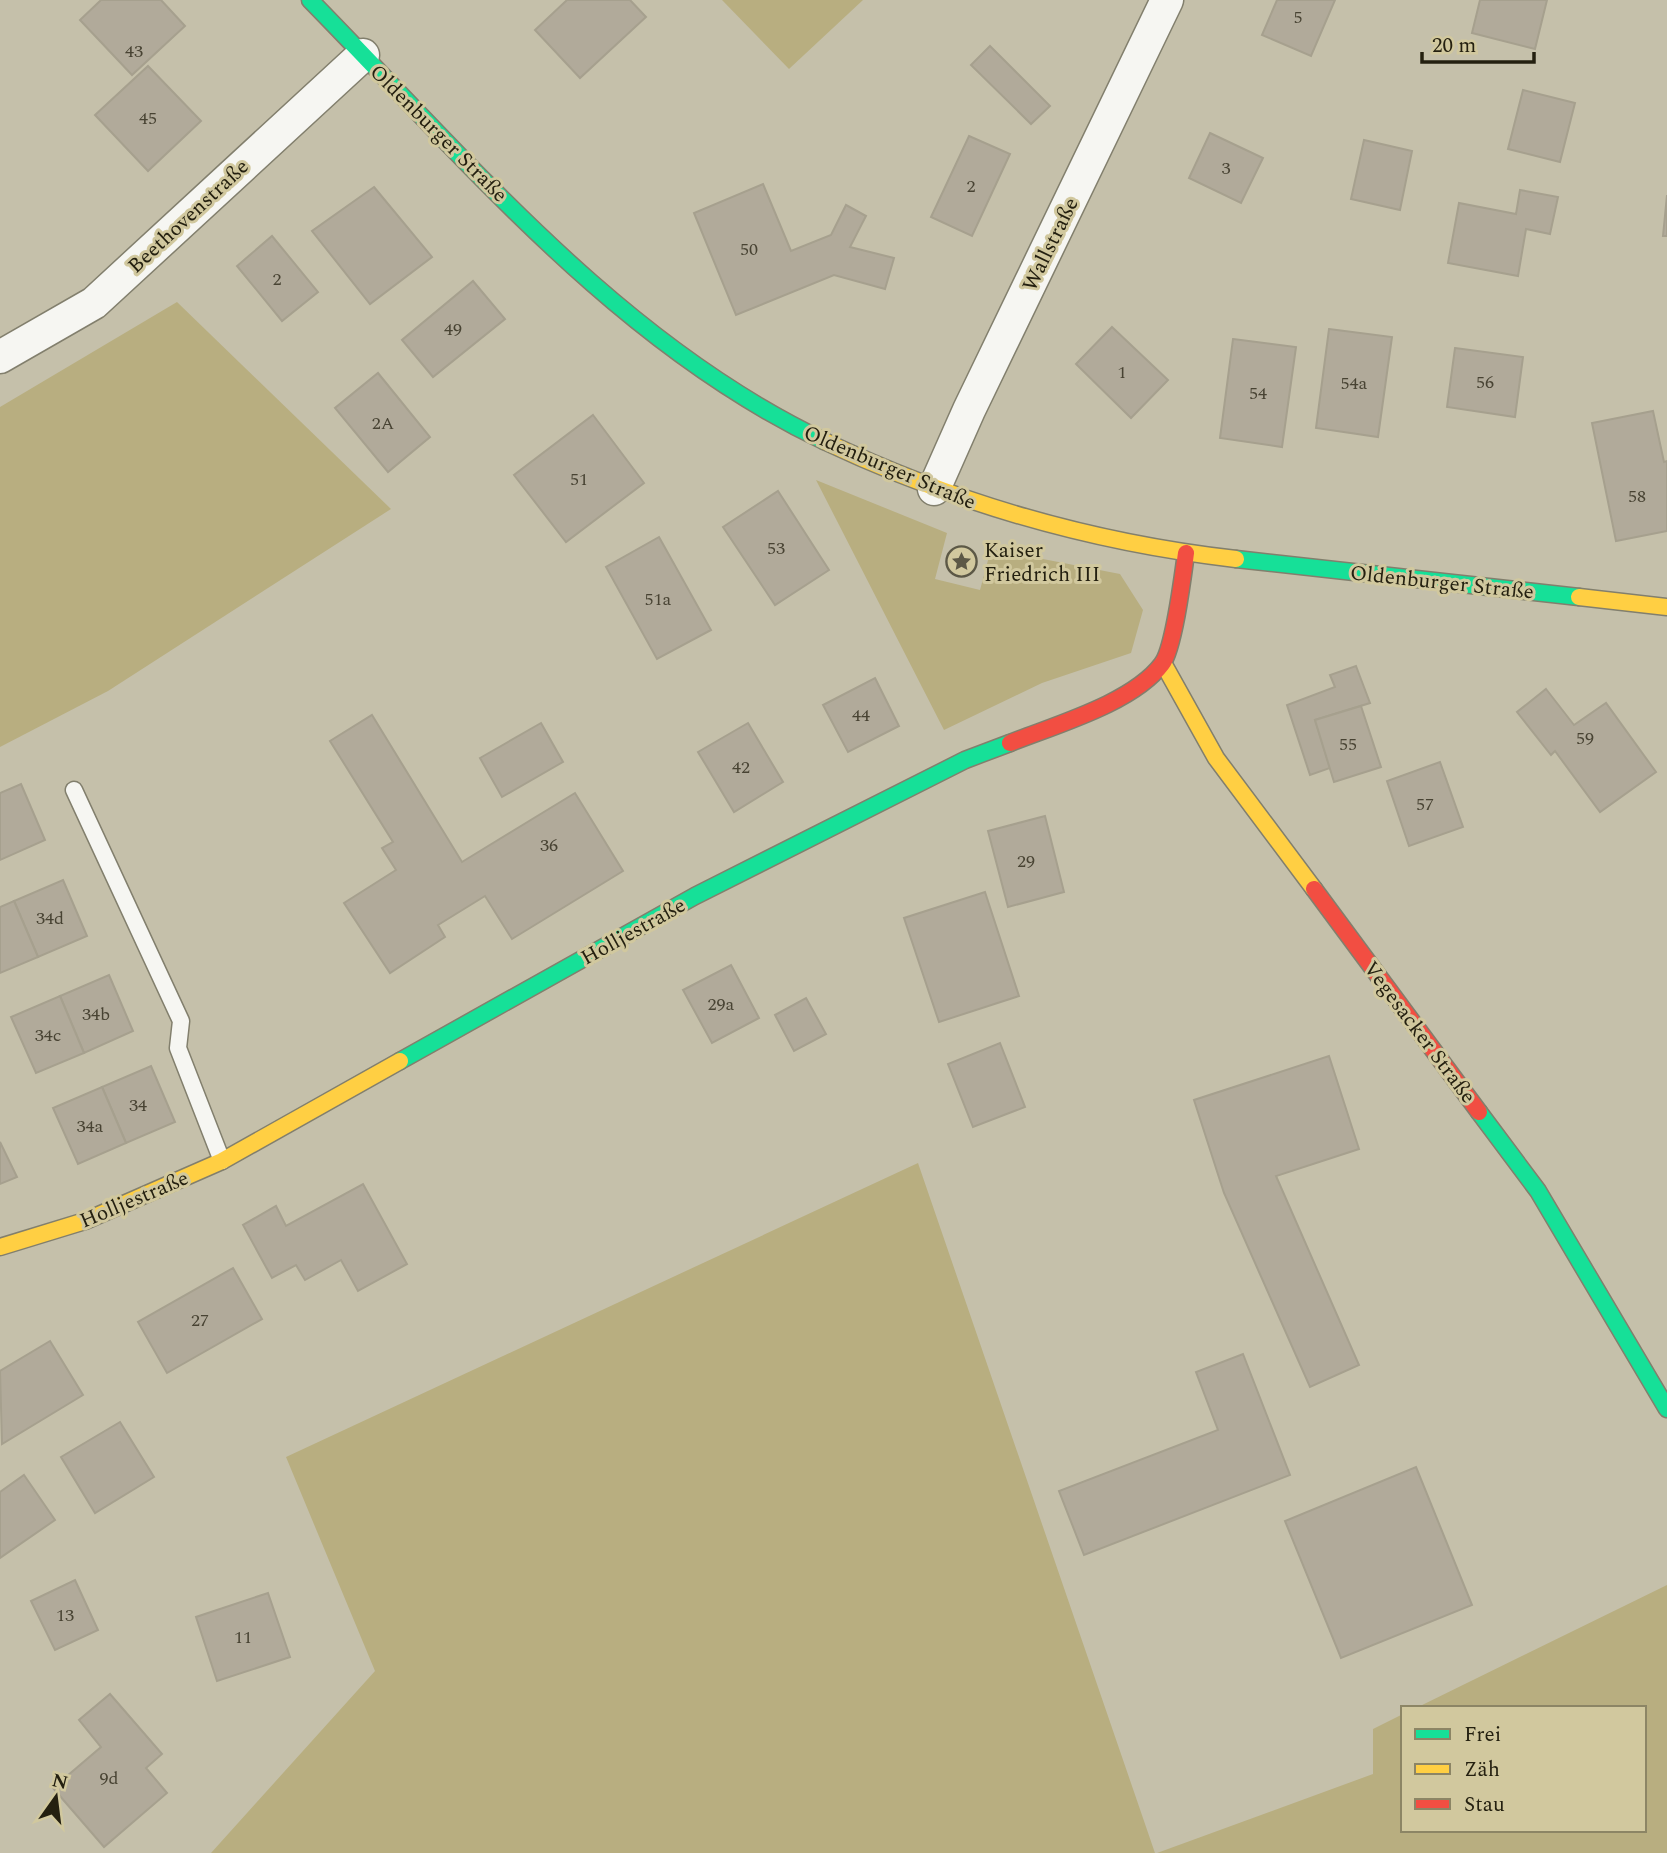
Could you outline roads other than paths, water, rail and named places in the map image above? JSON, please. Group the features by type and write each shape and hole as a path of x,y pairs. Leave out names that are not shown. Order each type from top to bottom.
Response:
{"street":[{"name":"Oldenburger Straße","path":"310,0 569,265 705,372 780,420 860,458 988,508 1185,553 1667,607"},
{"name":"Wallstraße","path":"934,489 969,410 1167,0"},
{"name":"Beethovenstraße","path":"0,358 94,303 363,55"},
{"path":"1163,663 1180,599 1185,553"},
{"name":"Holljestraße","path":"0,1247 85,1221 222,1161 695,896 965,760 1118,701 1163,663"},
{"name":"Vegesacker Straße","path":"1163,663 1216,758 1538,1191 1667,1409"}],"lane":[{"path":"74,790 181,1021 178,1048 222,1161"}],"place":[{"name":"Kaiser Friedrich III","path":"961,562"}]}
